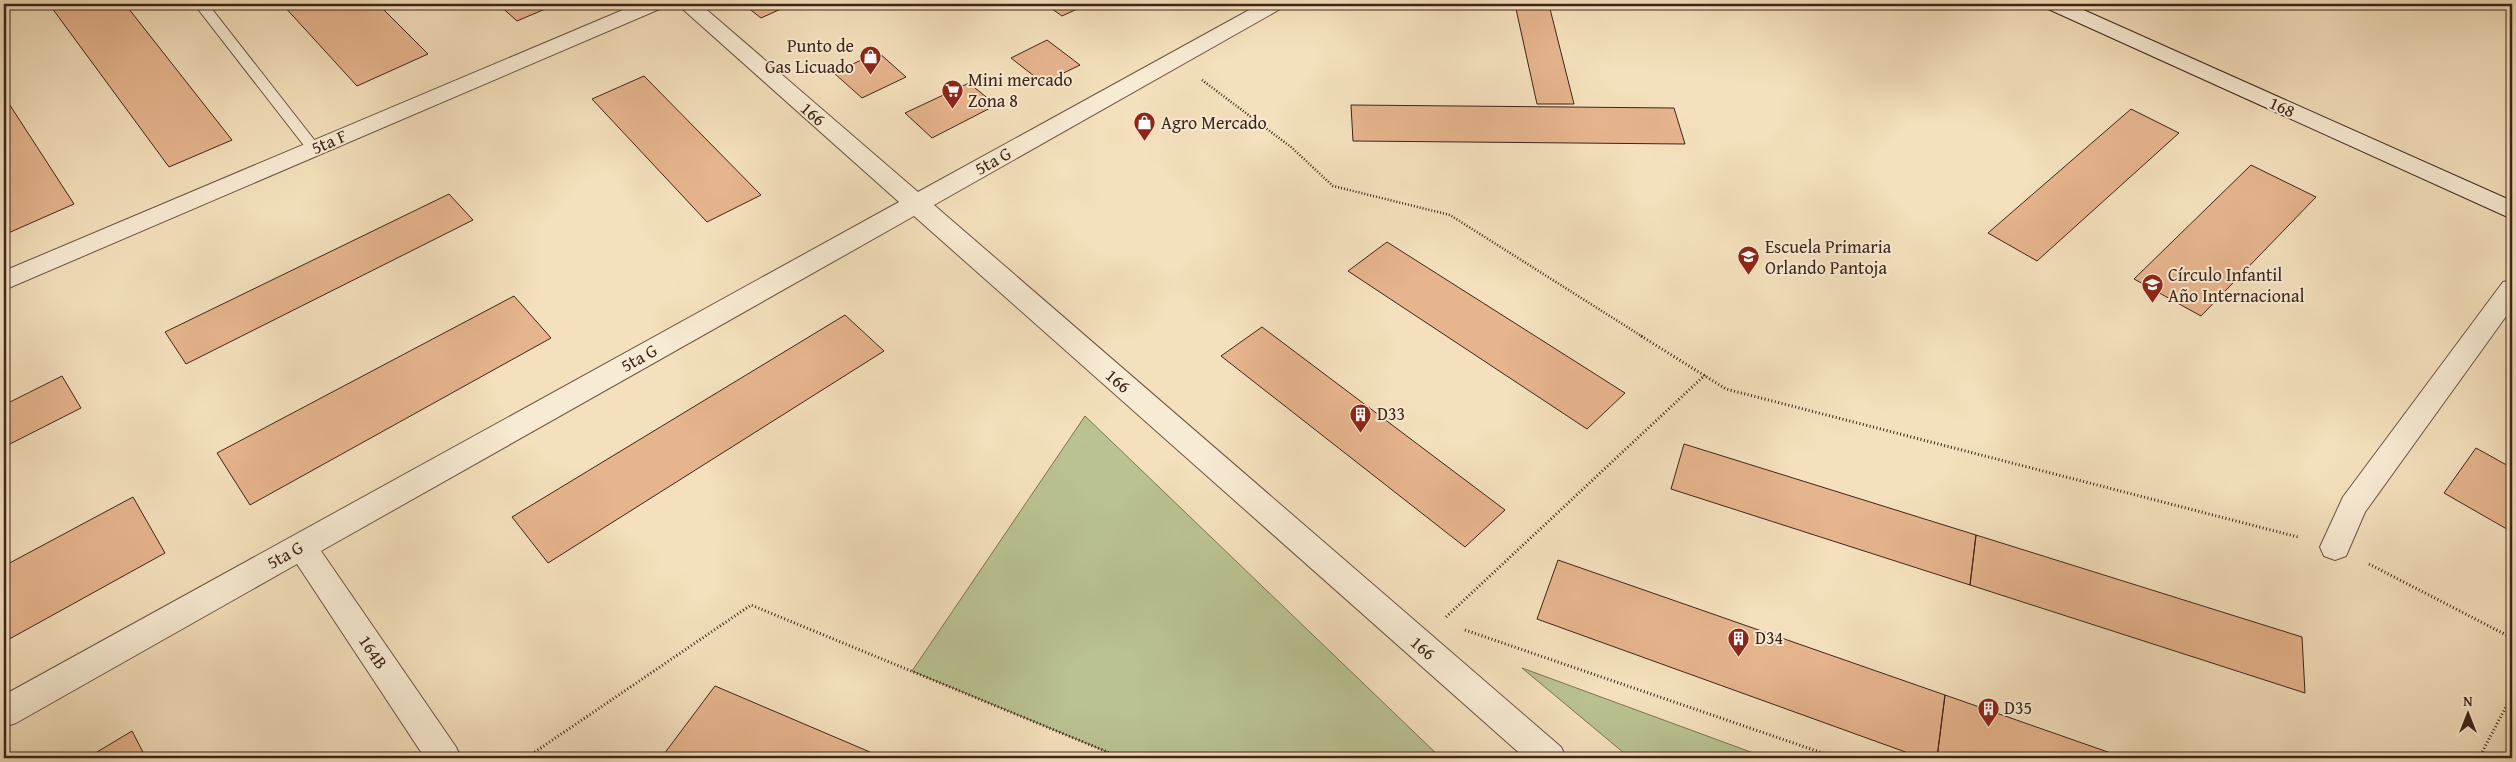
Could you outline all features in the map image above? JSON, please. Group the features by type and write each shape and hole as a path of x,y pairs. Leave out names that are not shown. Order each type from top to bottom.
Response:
{"street":[{"name":"5ta F","path":"4,281 655,4"},
{"name":"166","path":"688,4 1548,758"},
{"name":"5ta G","path":"4,712 1275,4"},
{"name":"168","path":"2053,4 2512,211"},
{"path":"2335,546 2353,506 2512,289"},
{"name":"164B","path":"302,546 444,758"}],"lane":[{"path":"201,4 314,149"}],"path":[{"path":"1175,60 1291,147 1333,186 1450,215 1726,389 2335,546 2512,638"},
{"path":"1417,644 1705,376"},
{"path":"526,758 751,605 1122,758"},
{"path":"1440,622 1837,758"},
{"path":"2479,758 2508,703 2512,682"}],"green space":[{"path":"1085,416 1441,758 1122,758 912,671"},
{"path":"1522,668 1767,758 1630,758"}],"building":[{"path":"49,4 125,4 232,140 169,167"},
{"path":"282,4 378,4 428,54 357,86"},
{"path":"498,4 557,4 517,21"},
{"path":"743,4 792,4 761,18"},
{"path":"1045,4 1088,4 1062,16"},
{"path":"1463,4 1829,4 1831,9 1463,8"},
{"path":"1516,9 1550,9 1574,104 1537,104"},
{"path":"1047,40 1080,65 1043,83 1011,58"},
{"name":"Punto de Gas Licuado","path":"878,52 906,77 862,98 834,73"},
{"path":"644,76 761,195 707,222 592,99"},
{"path":"969,83 996,105 932,138 905,113"},
{"path":"4,96 74,204 6,234 4,230"},
{"path":"1351,105 1674,108 1685,144 1353,141"},
{"path":"2131,109 2179,133 2037,261 1988,233"},
{"path":"2251,165 2316,197 2201,316 2134,279"},
{"path":"449,194 473,220 186,364 165,332"},
{"path":"1387,242 1625,393 1587,429 1348,271"},
{"path":"514,296 551,338 250,505 217,453"},
{"path":"845,315 884,351 548,563 512,517"},
{"name":"D33","path":"1262,327 1505,510 1465,547 1221,356"},
{"path":"62,376 81,408 4,447 4,405"},
{"path":"1684,444 1976,535 1970,585 1671,489"},
{"path":"2476,448 2512,468 2512,532 2444,493"},
{"path":"133,497 165,553 4,642 4,566"},
{"path":"1976,535 2302,637 2305,693 1970,585"},
{"name":"D34","path":"1558,560 1945,695 1937,758 1922,758 1537,619"},
{"path":"715,686 884,758 661,758"},
{"name":"D35","path":"1945,695 2125,758 1937,758"},
{"path":"132,731 146,758 87,758"}],"place":[{"name":"Punto de Gas Licuado","path":"870,75"},
{"name":"Mini mercado Zona 8","path":"952,109"},
{"name":"Agro Mercado","path":"1145,142"},
{"name":"Escuela Primaria Orlando Pantoja","path":"1749,276"},
{"name":"Círculo Infantil Año Internacional","path":"2152,304"},
{"name":"D33","path":"1361,433"},
{"name":"D34","path":"1739,657"},
{"name":"D35","path":"1988,727"}]}
